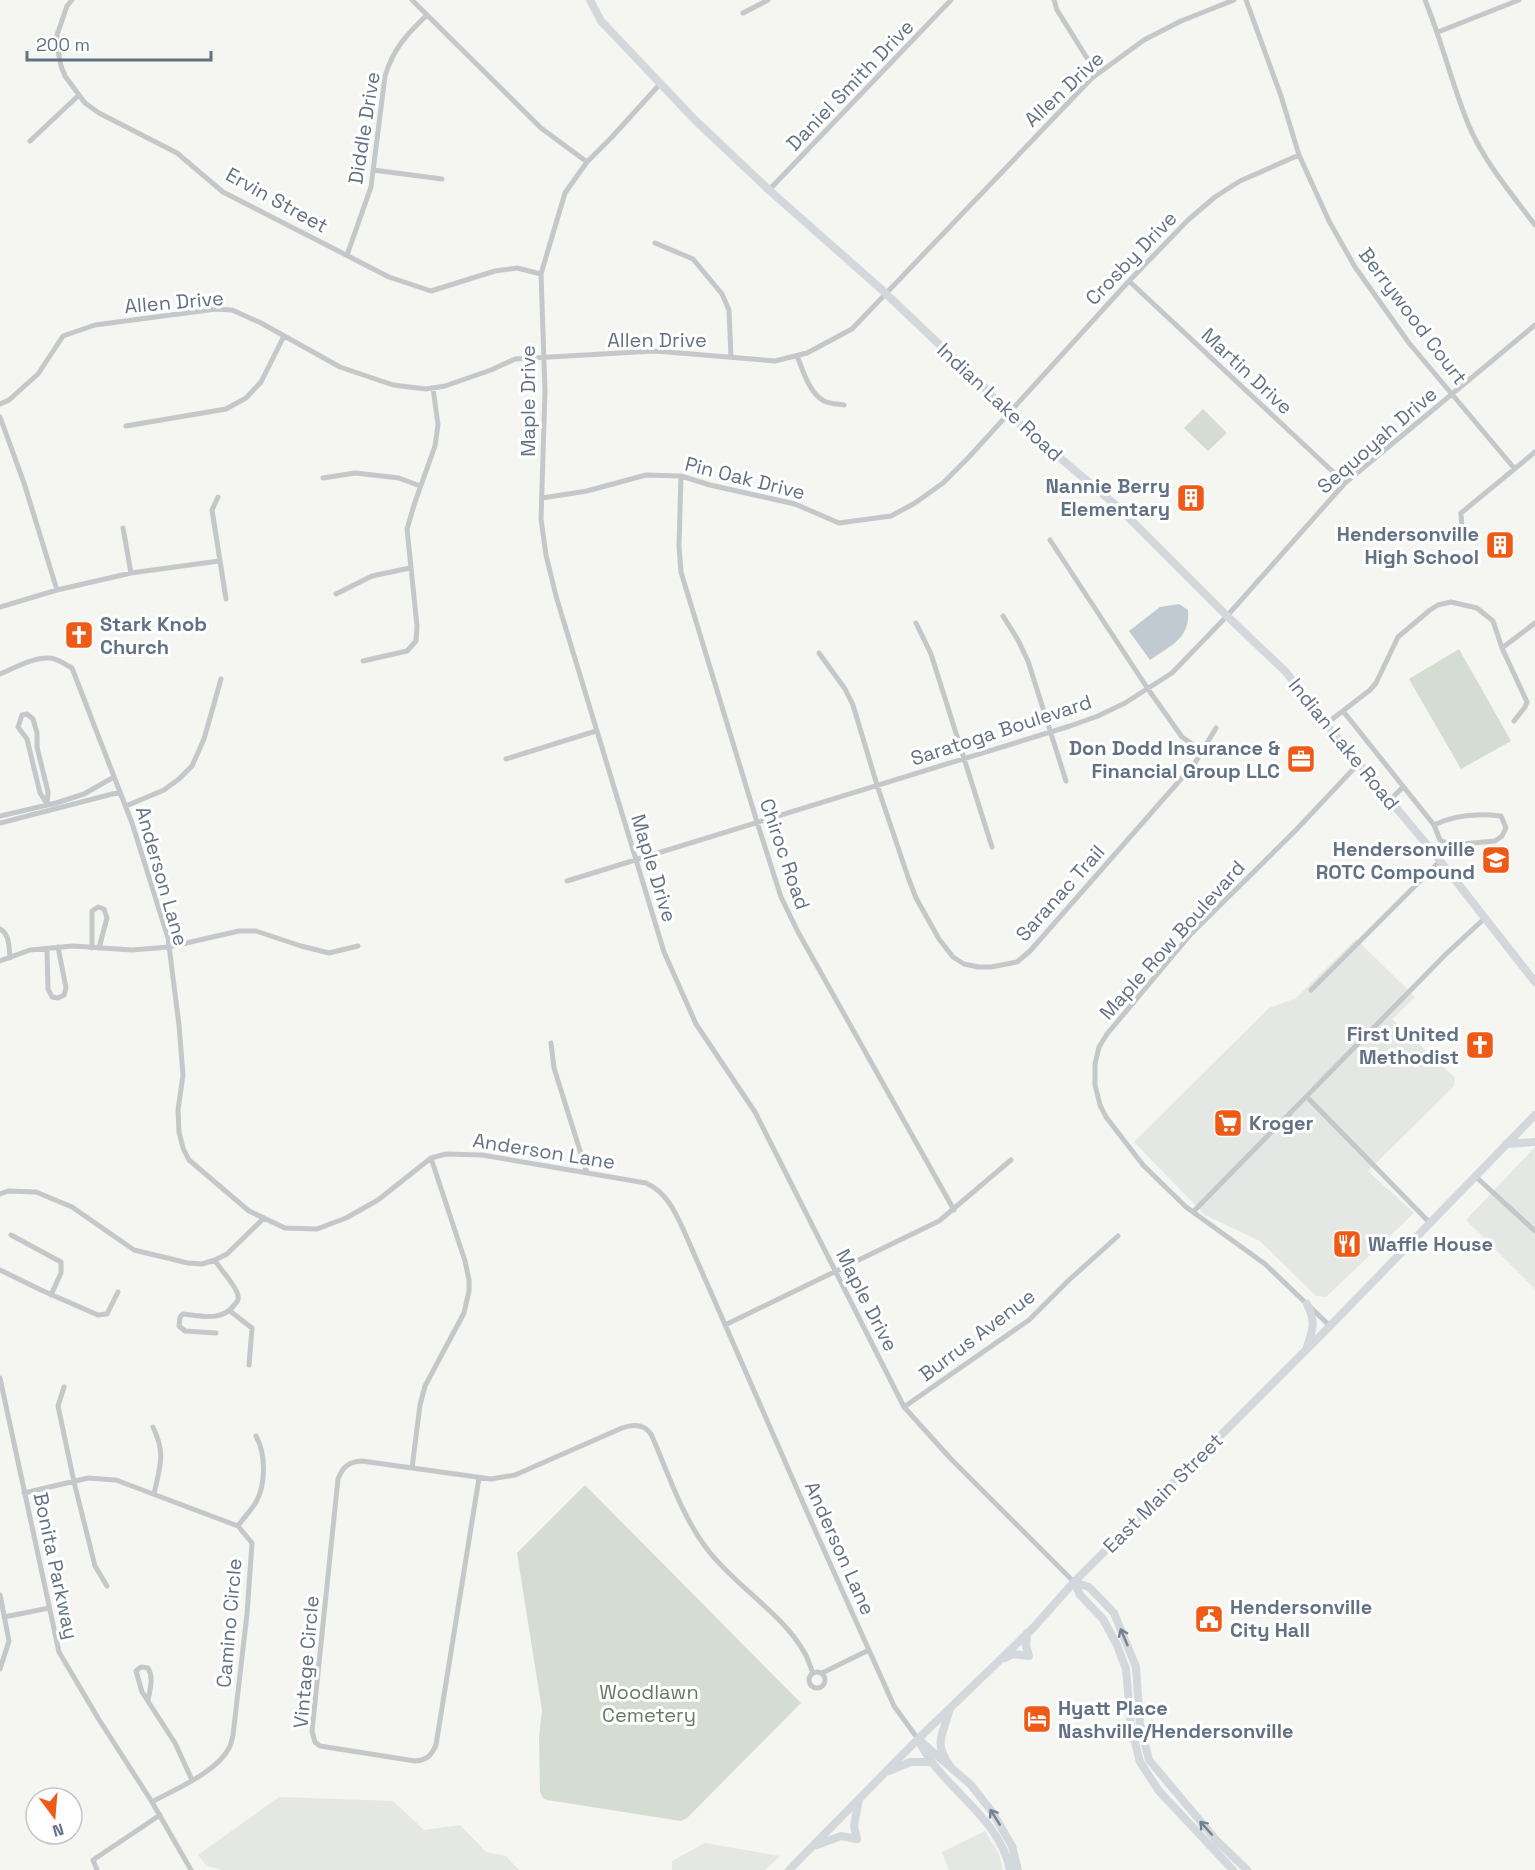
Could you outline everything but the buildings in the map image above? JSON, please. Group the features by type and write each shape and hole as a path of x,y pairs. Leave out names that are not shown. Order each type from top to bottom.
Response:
{"main road":[{"name":"East Main Street","path":"789,1870 918,1739 1027,1633 1074,1582 1330,1326 1506,1144 1535,1118"},
{"path":"1506,1144 1535,1142"},
{"path":"1305,1351 1314,1323 1307,1304"},
{"path":"998,1661 1013,1654 1029,1656 1026,1646 1027,1633"},
{"path":"949,1709 940,1742 942,1755 950,1766"},
{"path":"886,1772 910,1762 931,1762"},
{"path":"813,1846 841,1836 857,1839 854,1826 859,1799"}],"street":[{"name":"Ervin Street","path":"72,0 67,6 57,35 58,50 65,76 85,103 99,113 177,153 224,192 388,277 431,291 495,271 517,268 541,274"},
{"path":"412,0 541,128 587,162"},
{"name":"Indian Lake Road","path":"590,0 601,21 694,120 886,294 984,387 1007,413 1118,507 1286,672 1535,982"},
{"path":"743,13 768,0"},
{"name":"Daniel Smith Drive","path":"770,190 951,0"},
{"path":"1054,0 1057,10 1097,74"},
{"name":"Allen Drive","path":"0,404 9,400 38,374 63,336 95,325 216,309 232,310 340,367 393,385 426,389 445,386 515,359 655,351 775,362 807,353 852,329 1043,127 1097,74 1144,40 1181,21 1234,0"},
{"name":"Berrywood Court","path":"1246,0 1281,96 1299,155 1329,220 1355,267 1409,343 1514,468"},
{"path":"1425,0 1438,32 1461,105 1480,148 1535,225"},
{"path":"1438,32 1519,0"},
{"name":"Diddle Drive","path":"347,255 371,187 385,76 389,64 404,37 427,15"},
{"name":"Maple Drive","path":"660,84 587,162 565,193 541,274 545,391 541,519 546,555 556,596 664,952 696,1024 755,1112 904,1407 951,1459 1074,1582"},
{"path":"30,141 80,95"},
{"name":"Crosby Drive","path":"1007,413 1188,220 1240,181 1299,155"},
{"path":"373,171 442,179"},
{"path":"655,243 693,259 722,294 729,310 731,357"},
{"name":"Martin Drive","path":"1129,281 1345,483"},
{"name":"Sequoyah Drive","path":"1227,616 1345,483 1535,325"},
{"path":"126,426 226,409 246,398 261,381 284,336"},
{"path":"797,356 816,394 825,401 843,405"},
{"path":"363,661 407,651 416,641 417,626 407,529 432,454 438,425 433,388"},
{"name":"Pin Oak Drive","path":"542,498 587,491 646,474 681,476 710,485 795,504 839,523 891,516 915,503 943,483 1007,413"},
{"path":"0,417 24,483 57,590"},
{"path":"1462,530 1461,513 1535,452"},
{"path":"323,478 355,472 399,478 420,486"},
{"name":"Chiroc Road","path":"681,476 679,546 681,572 782,897 798,932 954,1210"},
{"path":"218,497 212,510 225,598"},
{"path":"123,528 131,573"},
{"path":"1050,540 1182,737 1202,751"},
{"path":"0,606 131,573 219,561"},
{"path":"336,594 372,576 410,568"},
{"path":"1326,724 1376,683 1398,637 1430,610 1438,605 1451,602 1477,608 1492,621 1527,702 1514,721"},
{"path":"1003,616 1028,661 1066,781"},
{"name":"Saratoga Boulevard","path":"567,881 1098,716 1125,703 1172,673 1227,616"},
{"path":"916,623 931,654 992,848"},
{"path":"1502,648 1535,623"},
{"name":"Saranac Trail","path":"819,652 853,705 877,785 916,898 939,939 953,957 964,964 978,967 1017,962 1030,951 1195,763 1216,728"},
{"name":"Anderson Lane","path":"0,675 26,663 48,658 72,668 126,806 168,938 183,1076 178,1110 179,1132 189,1160 249,1211 285,1228 317,1229 346,1218 378,1200 431,1158 446,1154 482,1155 646,1183 657,1188 673,1207 894,1706 918,1739"},
{"path":"126,806 164,790 192,766 204,739 221,679"},
{"path":"1342,711 1434,825 1440,840 1451,845 1495,841 1502,836 1506,828 1501,816 1491,815 1459,816 1448,818 1434,825"},
{"path":"27,714 31,716 37,733 37,747 48,792 47,804 40,793 27,739 18,727 22,716 27,714"},
{"path":"506,759 596,730"},
{"name":"Maple Row Boulevard","path":"1330,1326 1265,1264 1186,1207 1143,1165 1100,1106 1095,1085 1095,1064 1099,1047 1107,1034 1191,934 1296,830 1359,763"},
{"path":"0,816 84,794 114,777"},
{"path":"1390,800 1403,787"},
{"path":"0,823 120,792"},
{"path":"1311,990 1440,861"},
{"path":"92,948 92,911 98,907 104,909 107,918 99,948"},
{"path":"1193,1212 1446,954 1485,918"},
{"path":"0,929 8,937 10,958"},
{"path":"1,960 30,951 58,947 132,950 169,947 238,931 256,931 301,946 329,952 358,946"},
{"path":"47,949 48,989 52,997 58,998 64,995 66,988 58,947"},
{"path":"552,1043 554,1068 587,1173"},
{"path":"1307,1097 1430,1222"},
{"path":"412,1468 420,1406 425,1386 464,1313 469,1291 465,1261 431,1158"},
{"path":"724,1325 939,1221 1011,1160"},
{"path":"1475,1176 1535,1231"},
{"path":"0,1194 8,1191 36,1192 72,1207 134,1250 188,1263 202,1264 227,1254 264,1218"},
{"path":"11,1235 61,1262 61,1273 51,1295"},
{"name":"Burrus Avenue","path":"904,1407 1029,1320 1118,1236"},
{"path":"215,1260 238,1295 237,1301 230,1311 217,1317 183,1314 180,1317 179,1326 185,1331 216,1333"},
{"path":"0,1270 98,1315 106,1314 118,1292"},
{"path":"230,1311 252,1328 249,1365"},
{"name":"Bonita Parkway","path":"0,1378 59,1652 152,1802 191,1870"},
{"path":"64,1387 58,1406 74,1482 95,1566 107,1586"},
{"name":"Vintage Circle","path":"479,1478 432,1752 423,1761 416,1761 325,1749 315,1742 312,1731 338,1479 345,1467 355,1461 491,1479 515,1475 622,1428 636,1425 645,1428 651,1434 698,1537 716,1560 796,1640 805,1653 813,1673"},
{"path":"153,1427 160,1442 162,1459 154,1494"},
{"path":"24,1493 88,1478 116,1480 238,1526 256,1502 263,1482 261,1445 256,1436"},
{"name":"Camino Circle","path":"152,1802 217,1763 229,1749 233,1735 247,1614 252,1543 238,1526"},
{"path":"1074,1582 1089,1587 1114,1613 1136,1667 1140,1725 1149,1761 1217,1841 1247,1870"},
{"path":"1074,1582 1080,1595 1103,1619 1117,1644 1126,1669 1131,1727 1140,1762 1160,1791 1233,1870"},
{"path":"0,1595 9,1641 0,1669"},
{"path":"4,1617 49,1608"},
{"path":"822,1673 825,1683 822,1687 813,1687 809,1682 813,1673 822,1673 869,1650"},
{"path":"148,1700 151,1685 150,1672 148,1668 141,1667 136,1671 142,1692 175,1743 192,1780"},
{"path":"1126,1669 1136,1667"},
{"path":"1131,1727 1140,1725"},
{"path":"918,1739 931,1762 980,1815 995,1835 1010,1870"},
{"path":"918,1739 971,1785 993,1813 1012,1846 1018,1870"},
{"path":"1180,1814 1189,1808"},
{"path":"97,1870 93,1860 159,1815"}],"shaded area":[{"path":"1179,604 1188,610 1188,620 1183,634 1172,645 1150,660 1129,631 1160,607"},
{"path":"1356,939 1415,997 1392,1019 1455,1078 1454,1086 1368,1171 1414,1213 1326,1297 1316,1296 1260,1241 1205,1215 1134,1142 1269,1008 1296,998"},
{"path":"1535,1147 1535,1289 1466,1220"},
{"path":"279,1797 393,1801 424,1830 460,1825 486,1852 506,1856 519,1870 222,1870 207,1866 198,1855"},
{"path":"985,1831 999,1854 1003,1870 949,1870 942,1852"},
{"path":"705,1843 780,1856 765,1870 672,1870 672,1861"}],"green space":[{"path":"1203,409 1227,433 1208,451 1184,428"},
{"path":"1459,649 1511,741 1461,769 1409,679"},
{"name":"Woodlawn Cemetery","path":"585,1485 801,1703 687,1818 681,1821 547,1800 540,1792 539,1737 542,1710 517,1553"}],"place":[{"name":"Nannie Berry Elementary","path":"1191,498"},
{"name":"Hendersonville High School","path":"1500,545"},
{"name":"Stark Knob Church","path":"79,635"},
{"name":"Don Dodd Insurance & Financial Group LLC","path":"1301,759"},
{"name":"Hendersonville ROTC Compound","path":"1496,860"},
{"name":"First United Methodist","path":"1480,1045"},
{"name":"Kroger","path":"1228,1123"},
{"name":"Waffle House","path":"1347,1244"},
{"name":"Hendersonville City Hall","path":"1209,1619"},
{"name":"Hyatt Place Nashville/Hendersonville","path":"1037,1719"}]}
